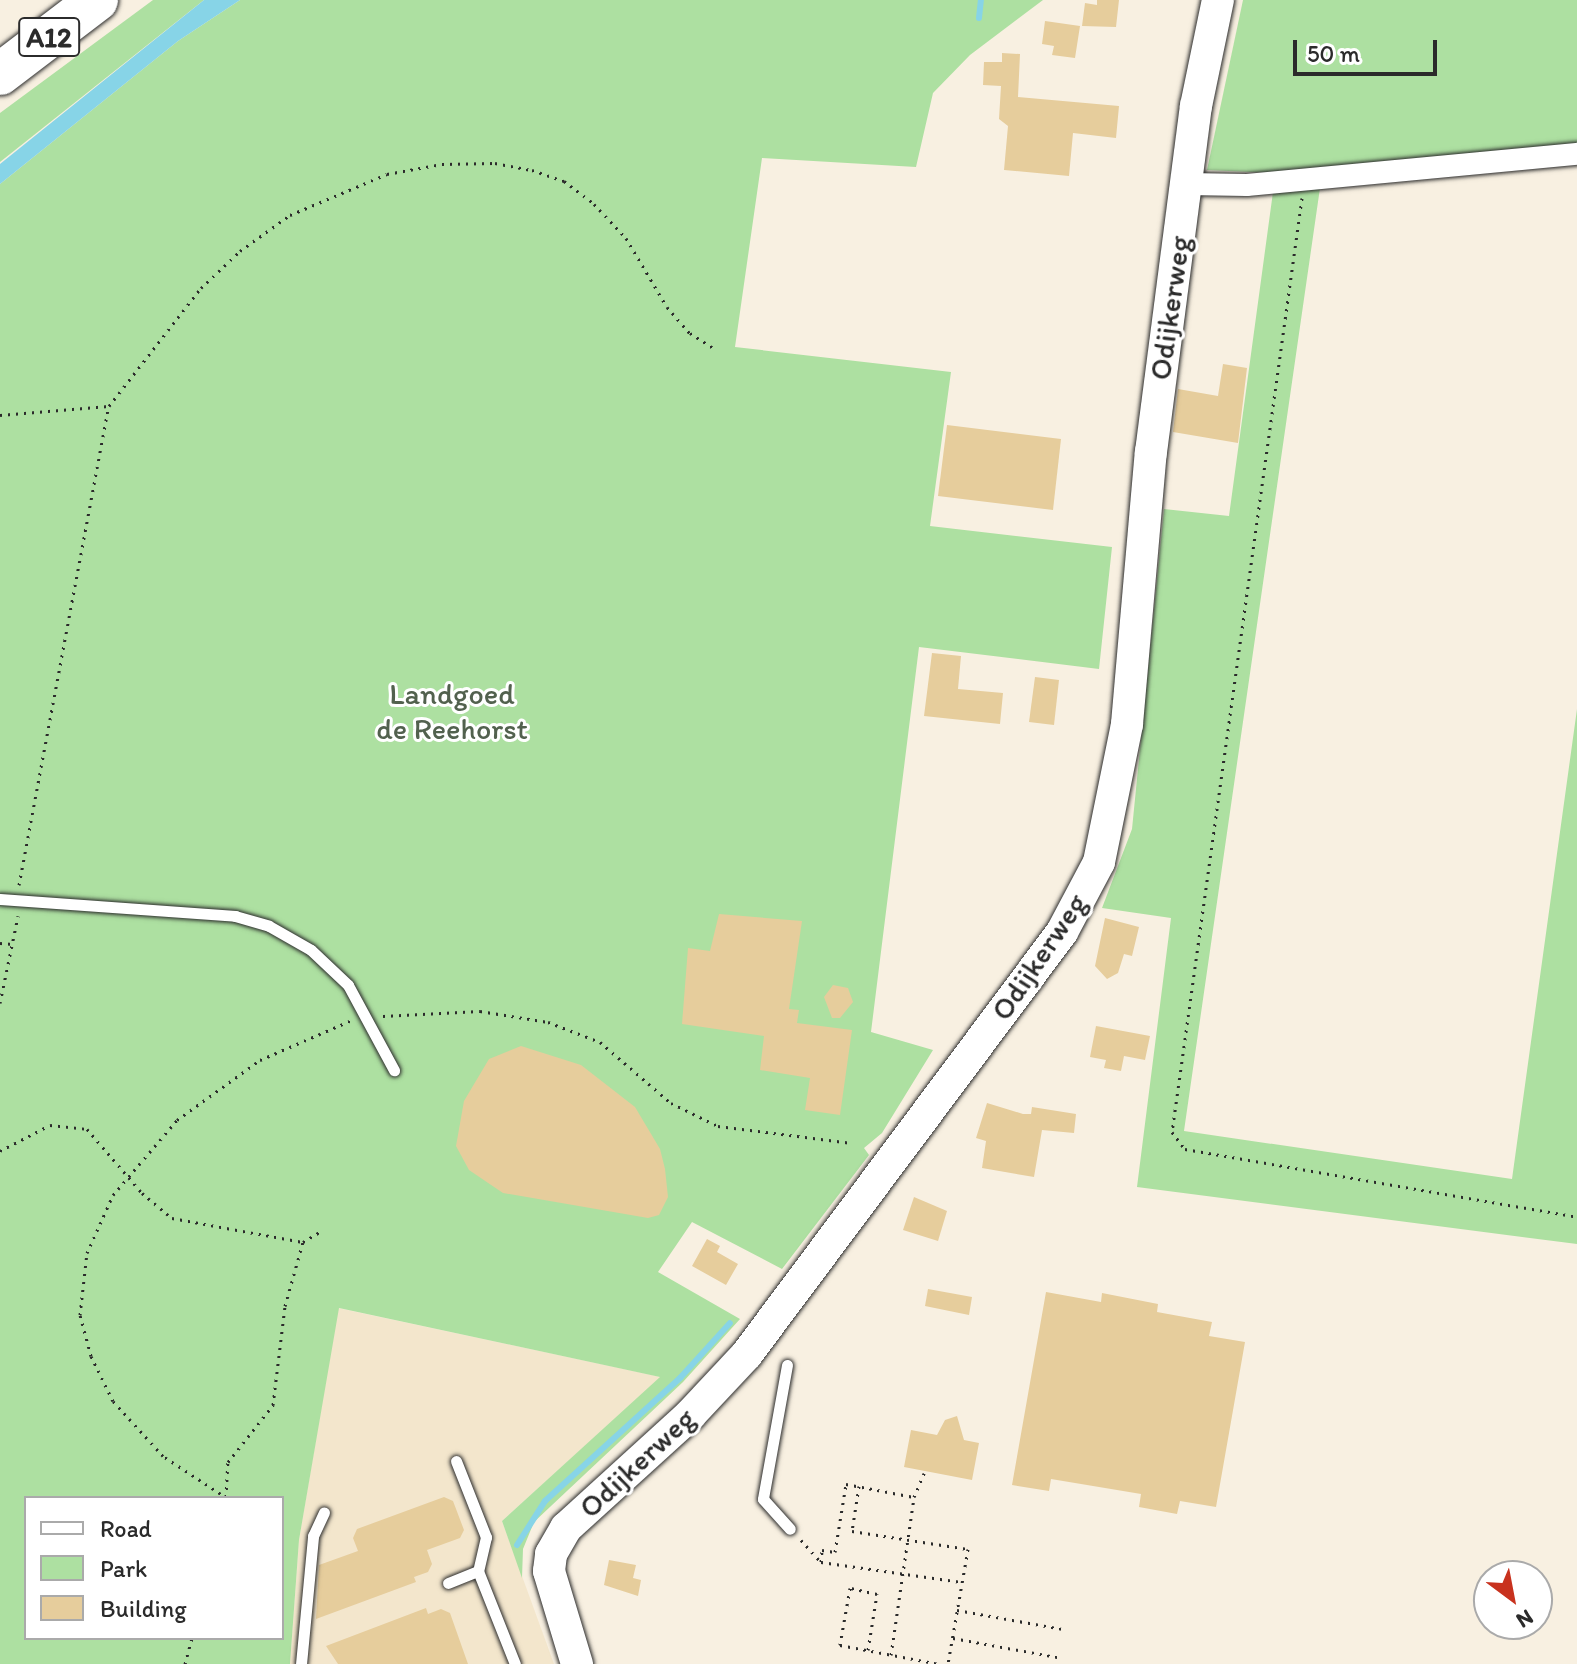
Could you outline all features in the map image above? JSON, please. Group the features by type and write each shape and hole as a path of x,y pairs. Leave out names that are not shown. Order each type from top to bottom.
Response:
{"highway":[{"name":"A12","path":"0,74 97,0"}],"street":[{"name":"Odijkerweg","path":"577,1664 549,1571 551,1554 566,1528 690,1415 747,1354 1062,932 1099,862 1127,724 1151,452 1196,106 1218,0"},
{"path":"1186,184 1305,179 1577,154"}],"lane":[{"path":"0,899 252,920 311,950 348,985 367,1015 394,1070"},
{"path":"787,1365 763,1499 790,1529"},
{"path":"456,1461 486,1537 478,1571 515,1664"},
{"path":"301,1664 313,1536 324,1512"},
{"path":"448,1583 478,1571"}],"path":[{"path":"0,1003 21,901 18,886 109,406 201,288 240,251 290,215 334,193 387,174 442,164 495,163 564,181 626,238 667,307 690,333 715,349"},
{"path":"1305,179 1172,1132 1185,1149 1577,1217"},
{"path":"0,415 109,406"},
{"path":"1,943 13,944"},
{"path":"223,1496 138,1435 103,1382 80,1315 87,1253 98,1221 129,1175 177,1120 232,1077 293,1043 367,1015 480,1011 548,1022 600,1042 671,1103 718,1126 852,1143"},
{"path":"0,1151 36,1130 64,1123 87,1129 172,1218 303,1242 323,1230"},
{"path":"226,1496 228,1462 273,1405 285,1306 303,1242"},
{"path":"891,1655 906,1573 907,1539 914,1497 924,1473"},
{"path":"821,1562 822,1550 835,1552 846,1484 914,1497"},
{"path":"859,1486 852,1531 968,1549 948,1664"},
{"path":"790,1529 821,1562 962,1582"},
{"path":"868,1650 877,1594 850,1588 840,1645 940,1664"},
{"path":"957,1610 1063,1629"},
{"path":"953,1638 1057,1657"},
{"path":"185,1664 191,1640"}],"shaded area":[{"path":"338,1308 661,1377 502,1521 554,1664 290,1664 299,1540"}],"green space":[{"path":"153,0 204,0 0,162 0,113"},
{"name":"Landgoed de Reehorst","path":"240,0 1043,0 970,55 933,93 916,167 762,158 735,347 951,372 930,526 1112,547 1099,669 919,647 871,1032 933,1050 882,1133 864,1148 869,1155 782,1269 692,1222 658,1272 740,1319 683,1382 534,1522 523,1549 522,1578 502,1521 660,1377 339,1308 299,1540 290,1664 0,1664 0,184 178,41"},
{"path":"1243,0 1577,0 1577,145 1272,173 1207,170"},
{"path":"1320,188 1184,1131 1512,1179 1577,709 1577,1244 1137,1187 1171,918 1102,908 1132,829 1164,509 1229,516 1273,192"}],"water":[{"path":"204,0 240,0 178,41 0,184 0,164"}],"building":[{"path":"1097,0 1119,0 1116,27 1082,26 1085,3 1097,5"},
{"path":"1045,21 1080,26 1075,58 1052,55 1054,46 1042,44"},
{"path":"1002,53 1020,54 1018,97 1119,106 1116,138 1073,133 1069,176 1004,170 1008,126 999,119 1001,86 983,85 984,62 1002,62"},
{"path":"1223,364 1247,368 1238,443 1173,432 1178,389 1218,396"},
{"path":"947,425 1061,439 1053,510 938,496"},
{"path":"932,653 961,656 958,689 1003,693 1000,724 924,716"},
{"path":"1035,677 1059,680 1054,725 1029,722"},
{"path":"719,914 802,921 789,1009 799,1010 797,1023 852,1030 840,1115 805,1110 810,1078 760,1070 764,1036 682,1024 688,948 710,951"},
{"path":"1105,918 1139,927 1132,956 1124,954 1118,973 1107,979 1095,966"},
{"path":"833,985 848,988 853,1002 840,1018 832,1018 824,997"},
{"path":"1096,1026 1150,1036 1145,1060 1124,1056 1121,1071 1104,1068 1106,1060 1090,1057"},
{"path":"521,1046 581,1065 635,1107 660,1149 665,1169 668,1197 659,1215 648,1218 503,1193 469,1170 456,1146 464,1101 489,1059"},
{"path":"987,1103 1023,1114 1031,1114 1032,1107 1076,1114 1074,1133 1042,1130 1034,1177 982,1168 986,1141 976,1138"},
{"path":"914,1197 947,1211 938,1241 903,1230"},
{"path":"707,1239 720,1246 717,1252 738,1264 726,1285 692,1266"},
{"path":"928,1289 972,1297 969,1315 925,1306"},
{"path":"1046,1292 1101,1302 1102,1293 1158,1304 1157,1312 1212,1322 1209,1336 1245,1342 1216,1507 1180,1501 1177,1514 1139,1507 1141,1494 1051,1479 1049,1491 1012,1485"},
{"path":"957,1416 964,1440 979,1443 972,1480 904,1467 911,1430 937,1435 945,1420"},
{"path":"444,1497 453,1501 464,1530 460,1538 427,1550 432,1564 428,1572 414,1577 416,1582 316,1619 319,1565 358,1551 353,1538 357,1529"},
{"path":"609,1560 636,1565 633,1578 641,1580 638,1596 604,1585"},
{"path":"426,1608 428,1614 441,1609 450,1613 468,1664 338,1664 326,1646"}],"waterway":[{"path":"979,18 981,0"},
{"path":"517,1545 545,1501 680,1378 730,1323"}]}
